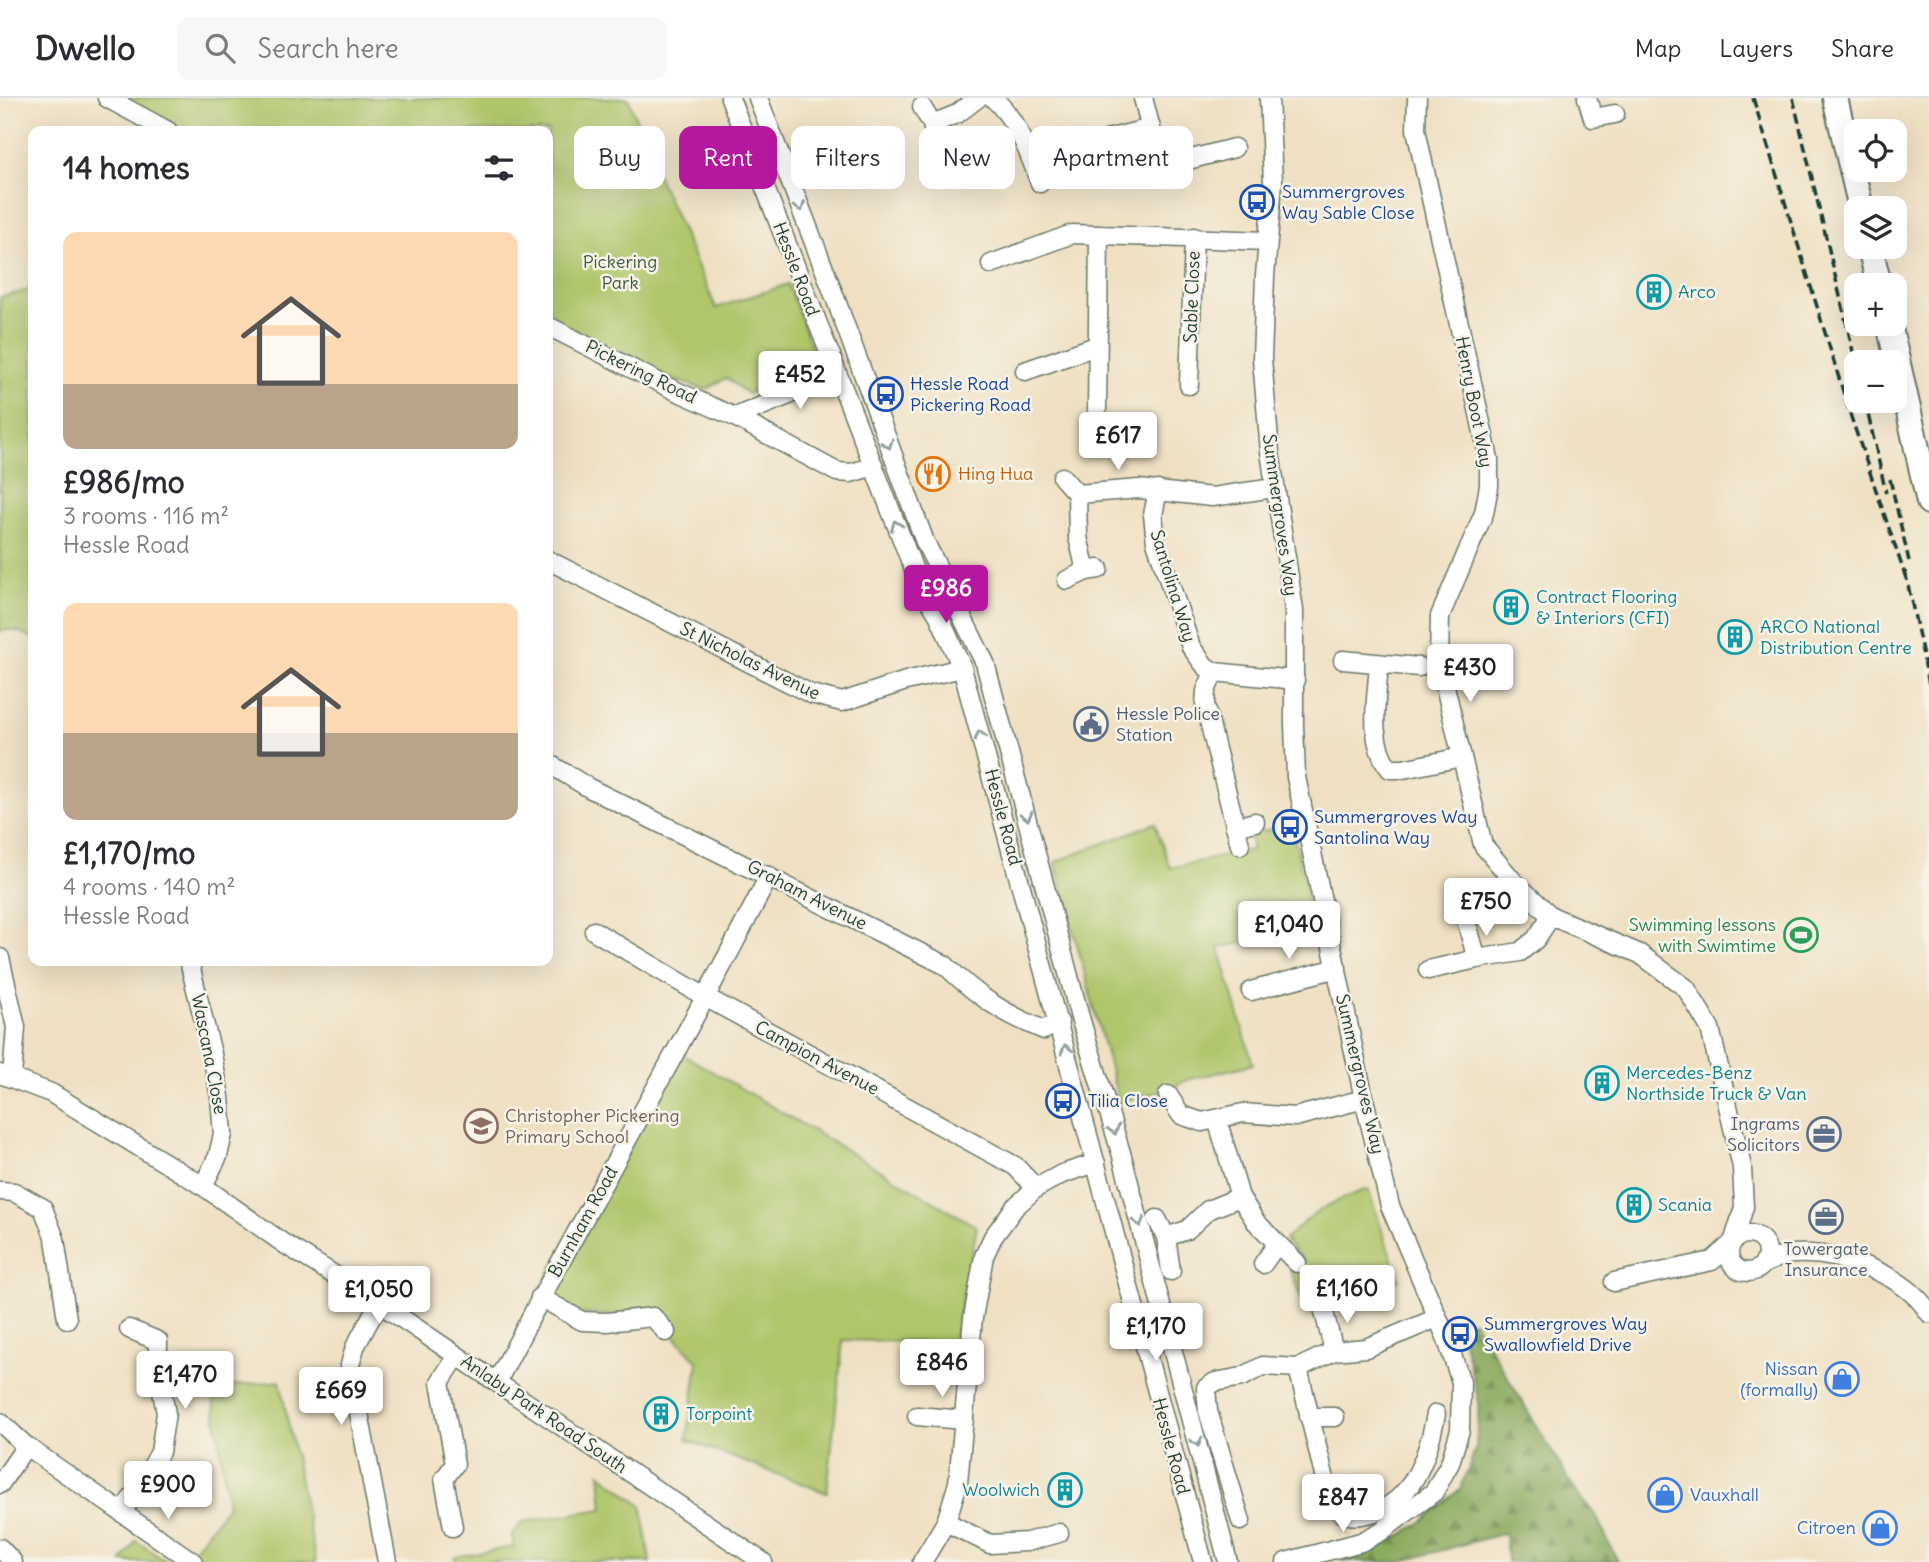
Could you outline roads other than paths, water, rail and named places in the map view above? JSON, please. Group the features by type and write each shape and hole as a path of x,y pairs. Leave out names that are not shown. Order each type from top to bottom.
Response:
{"highway":[{"path":"1835,98 1858,196"},
{"path":"1848,98 1853,119"},
{"path":"1892,336 1929,502"},
{"path":"1902,336 1929,451"}],"street":[{"path":"107,98 159,126"},
{"name":"Hessle Road","path":"730,98 919,583 939,616 962,668 1203,1562"},
{"name":"Hessle Road","path":"758,98 925,542 985,663 1079,1014 1122,1156 1228,1562"},
{"path":"922,107 932,124 957,114 978,98"},
{"path":"993,98 1006,110 1029,155"},
{"path":"1143,98 1150,126"},
{"name":"Summergroves Way","path":"1269,98 1273,182 1267,241 1262,359 1275,488 1294,610 1296,778 1364,1099 1390,1206 1446,1337 1461,1382 1460,1430 1450,1463 1434,1492 1380,1532 1361,1542 1286,1562"},
{"name":"Henry Boot Way","path":"1417,98 1416,129 1489,459 1489,486 1484,513 1440,616 1439,661 1483,845 1514,882 1551,916 1640,954 1686,988 1710,1028 1742,1167 1744,1207"},
{"path":"1587,98 1593,118 1615,114"},
{"path":"1193,159 1234,148"},
{"name":"Sable Close","path":"991,264 1072,234 1267,241"},
{"path":"1097,411 1099,236"},
{"name":"Sable Close","path":"1189,385 1197,357 1195,237"},
{"name":"Pickering Road","path":"553,329 674,390 735,417 837,472 851,473 874,466"},
{"path":"1025,371 1096,345"},
{"path":"735,417 789,395 809,379 831,355"},
{"path":"1062,477 1077,494 1078,537 1092,570 1067,580"},
{"path":"1077,494 1139,489 1212,497 1275,488"},
{"name":"Santolina Way","path":"1158,490 1153,515 1156,542 1191,647 1205,666 1214,672"},
{"name":"St Nicholas Avenue","path":"553,563 811,694 842,702 906,681 962,668"},
{"path":"1343,660 1419,667"},
{"path":"1379,664 1375,729 1382,759 1390,769 1403,769 1462,757"},
{"path":"1240,845 1205,705 1206,691 1214,672 1295,680"},
{"name":"Graham Avenue","path":"553,766 589,788 945,965 972,991 1017,1018 1044,1030 1059,1023"},
{"path":"1235,827 1255,822"},
{"name":"Burnham Road","path":"497,1382 540,1297 707,999 769,876"},
{"path":"1465,916 1477,959"},
{"path":"1428,970 1520,952 1536,939 1551,916"},
{"name":"Campion Avenue","path":"594,931 707,999 1015,1166 1036,1188"},
{"path":"0,958 16,1027 6,1075"},
{"name":"Wascana Close","path":"190,966 212,1055 220,1097 223,1134 218,1156 203,1186"},
{"path":"1251,991 1336,968"},
{"name":"Anlaby Park Road South","path":"6,1075 51,1093 203,1186 283,1243 379,1303 763,1562"},
{"path":"1168,1095 1181,1115 1202,1122 1243,1113 1295,1117 1364,1099"},
{"path":"1217,1119 1240,1197 1256,1222 1297,1263"},
{"path":"922,1562 946,1522 957,1483 974,1318 984,1256 993,1237 1015,1207 1036,1188 1062,1174 1096,1163"},
{"path":"0,1191 14,1192 43,1208 55,1239 67,1319"},
{"path":"1166,1237 1187,1230 1208,1210 1240,1197"},
{"path":"1744,1207 1766,1252 1763,1264"},
{"path":"1736,1268 1729,1257 1744,1207"},
{"path":"1157,1219 1166,1237 1171,1271"},
{"path":"1712,1261 1745,1234 1792,1254 1842,1257 1903,1286 1929,1313"},
{"path":"1263,1264 1277,1244"},
{"path":"1614,1282 1712,1261 1747,1272 1754,1271 1763,1264 1792,1254"},
{"path":"540,1297 582,1321 607,1322 653,1317 666,1332"},
{"path":"379,1303 355,1347 350,1365 387,1562"},
{"path":"1323,1308 1334,1351"},
{"path":"1241,1521 1239,1488 1208,1411 1206,1388 1215,1382 1242,1377 1263,1366 1298,1368 1334,1351 1366,1348 1437,1318"},
{"path":"122,1511 141,1486 160,1451 166,1413 158,1370 158,1341 129,1329"},
{"path":"453,1528 444,1479 455,1464 440,1382 457,1356"},
{"path":"1298,1368 1330,1500 1336,1510 1350,1516 1367,1514 1405,1493 1420,1470 1426,1439 1436,1414"},
{"path":"917,1416 964,1420"},
{"path":"1309,1417 1335,1417"},
{"path":"0,1422 26,1446 193,1562"},
{"path":"0,1484 26,1446"},
{"path":"946,1522 990,1544 1027,1542 1059,1533"},
{"path":"0,1548 13,1562"}],"railway":[{"path":"1753,98 1850,414 1907,581"},
{"path":"1793,98 1853,350"},
{"path":"1868,413 1886,493"},
{"path":"1890,479 1909,561"},
{"path":"1905,571 1929,684"}],"place":[{"name":"Summergroves Way Sable Close","path":"1257,202"},
{"name":"Arco","path":"1654,292"},
{"name":"Hessle Road Pickering Road","path":"886,394"},
{"name":"Hing Hua","path":"933,474"},
{"name":"Contract Flooring & Interiors (CFI)","path":"1511,607"},
{"name":"ARCO National Distribution Centre","path":"1735,637"},
{"name":"Hessle Police Station","path":"1091,724"},
{"name":"Summergroves Way Santolina Way","path":"1290,827"},
{"name":"Swimming lessons with Swimtime","path":"1801,935"},
{"name":"Mercedes-Benz Northside Truck & Van","path":"1602,1083"},
{"name":"Tilia Close","path":"1063,1101"},
{"name":"Christopher Pickering Primary School","path":"481,1126"},
{"name":"Ingrams Solicitors","path":"1824,1134"},
{"name":"Scania","path":"1634,1205"},
{"name":"Towergate Insurance","path":"1826,1217"},
{"name":"Summergroves Way Swallowfield Drive","path":"1460,1334"},
{"name":"Nissan (formally)","path":"1842,1379"},
{"name":"Torpoint","path":"661,1414"},
{"name":"Woolwich","path":"1065,1490"},
{"name":"Vauxhall","path":"1665,1495"},
{"name":"Citroen","path":"1880,1528"}],"park label":[{"name":"Pickering Park","path":"620,272"}]}
